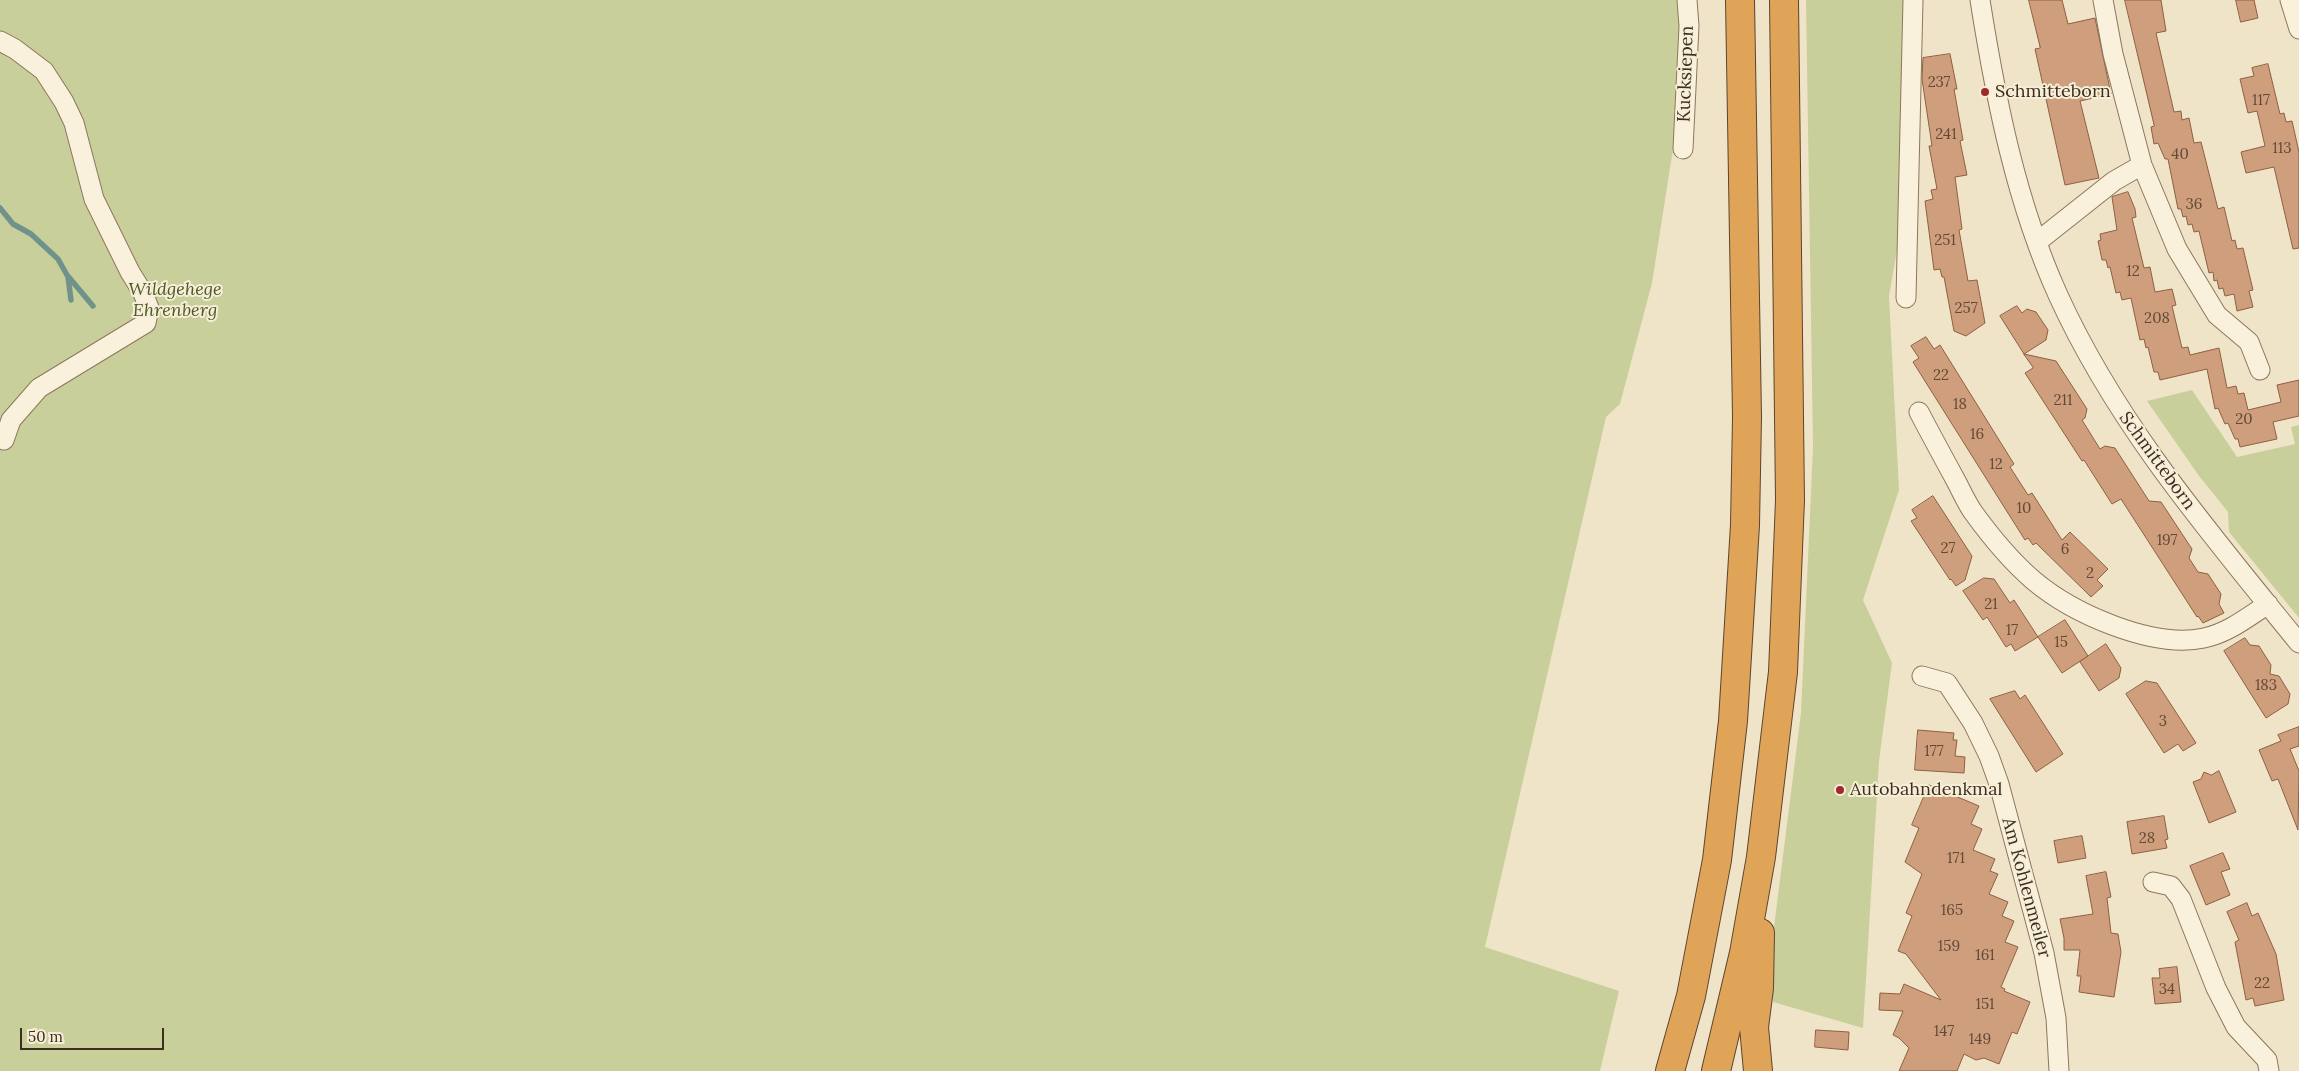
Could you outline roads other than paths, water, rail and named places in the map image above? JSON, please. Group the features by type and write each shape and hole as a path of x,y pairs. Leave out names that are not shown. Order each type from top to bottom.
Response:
{"highway":[{"path":"1670,1071 1691,996 1718,860 1733,721 1745,525 1747,417 1740,0"},
{"path":"1716,1071 1744,953 1761,857 1783,672 1790,500 1784,0"},
{"path":"1758,1071 1754,1027 1759,988 1761,857"}],"street":[{"name":"Kucksiepen","path":"1683,149 1688,26 1687,0"},
{"path":"1906,298 1913,0"},
{"name":"Schmitteborn","path":"1980,0 1994,86 2015,174 2037,242 2058,295 2079,338 2123,414 2179,494 2299,643"},
{"path":"2103,0 2113,54 2142,165 2177,248 2217,315 2249,342 2260,370"},
{"path":"2290,0 2299,29"},
{"path":"0,40 44,71 64,102 74,123 94,199 149,308 146,323 38,388 11,420 4,440"},
{"path":"2037,242 2114,181 2142,165"},
{"path":"1919,412 1972,510 2002,550 2035,581 2079,610 2126,630 2166,640 2188,640 2207,637 2228,629 2268,604"},
{"name":"Am Kohlenmeiler","path":"1922,676 1947,683 1973,722 1992,765 2044,953 2056,1018 2060,1071"},
{"path":"2153,882 2171,886 2181,899 2216,988 2236,1027 2267,1060 2270,1071"}],"waterway":[{"path":"0,208 13,224 31,234 58,259 67,275 93,306"},
{"path":"68,277 71,300"}],"place":[{"name":"Schmitteborn","path":"1985,92"},
{"name":"Autobahndenkmal","path":"1840,790"}],"park label":[{"name":"Wildgehege Ehrenberg","path":"175,300"}]}
